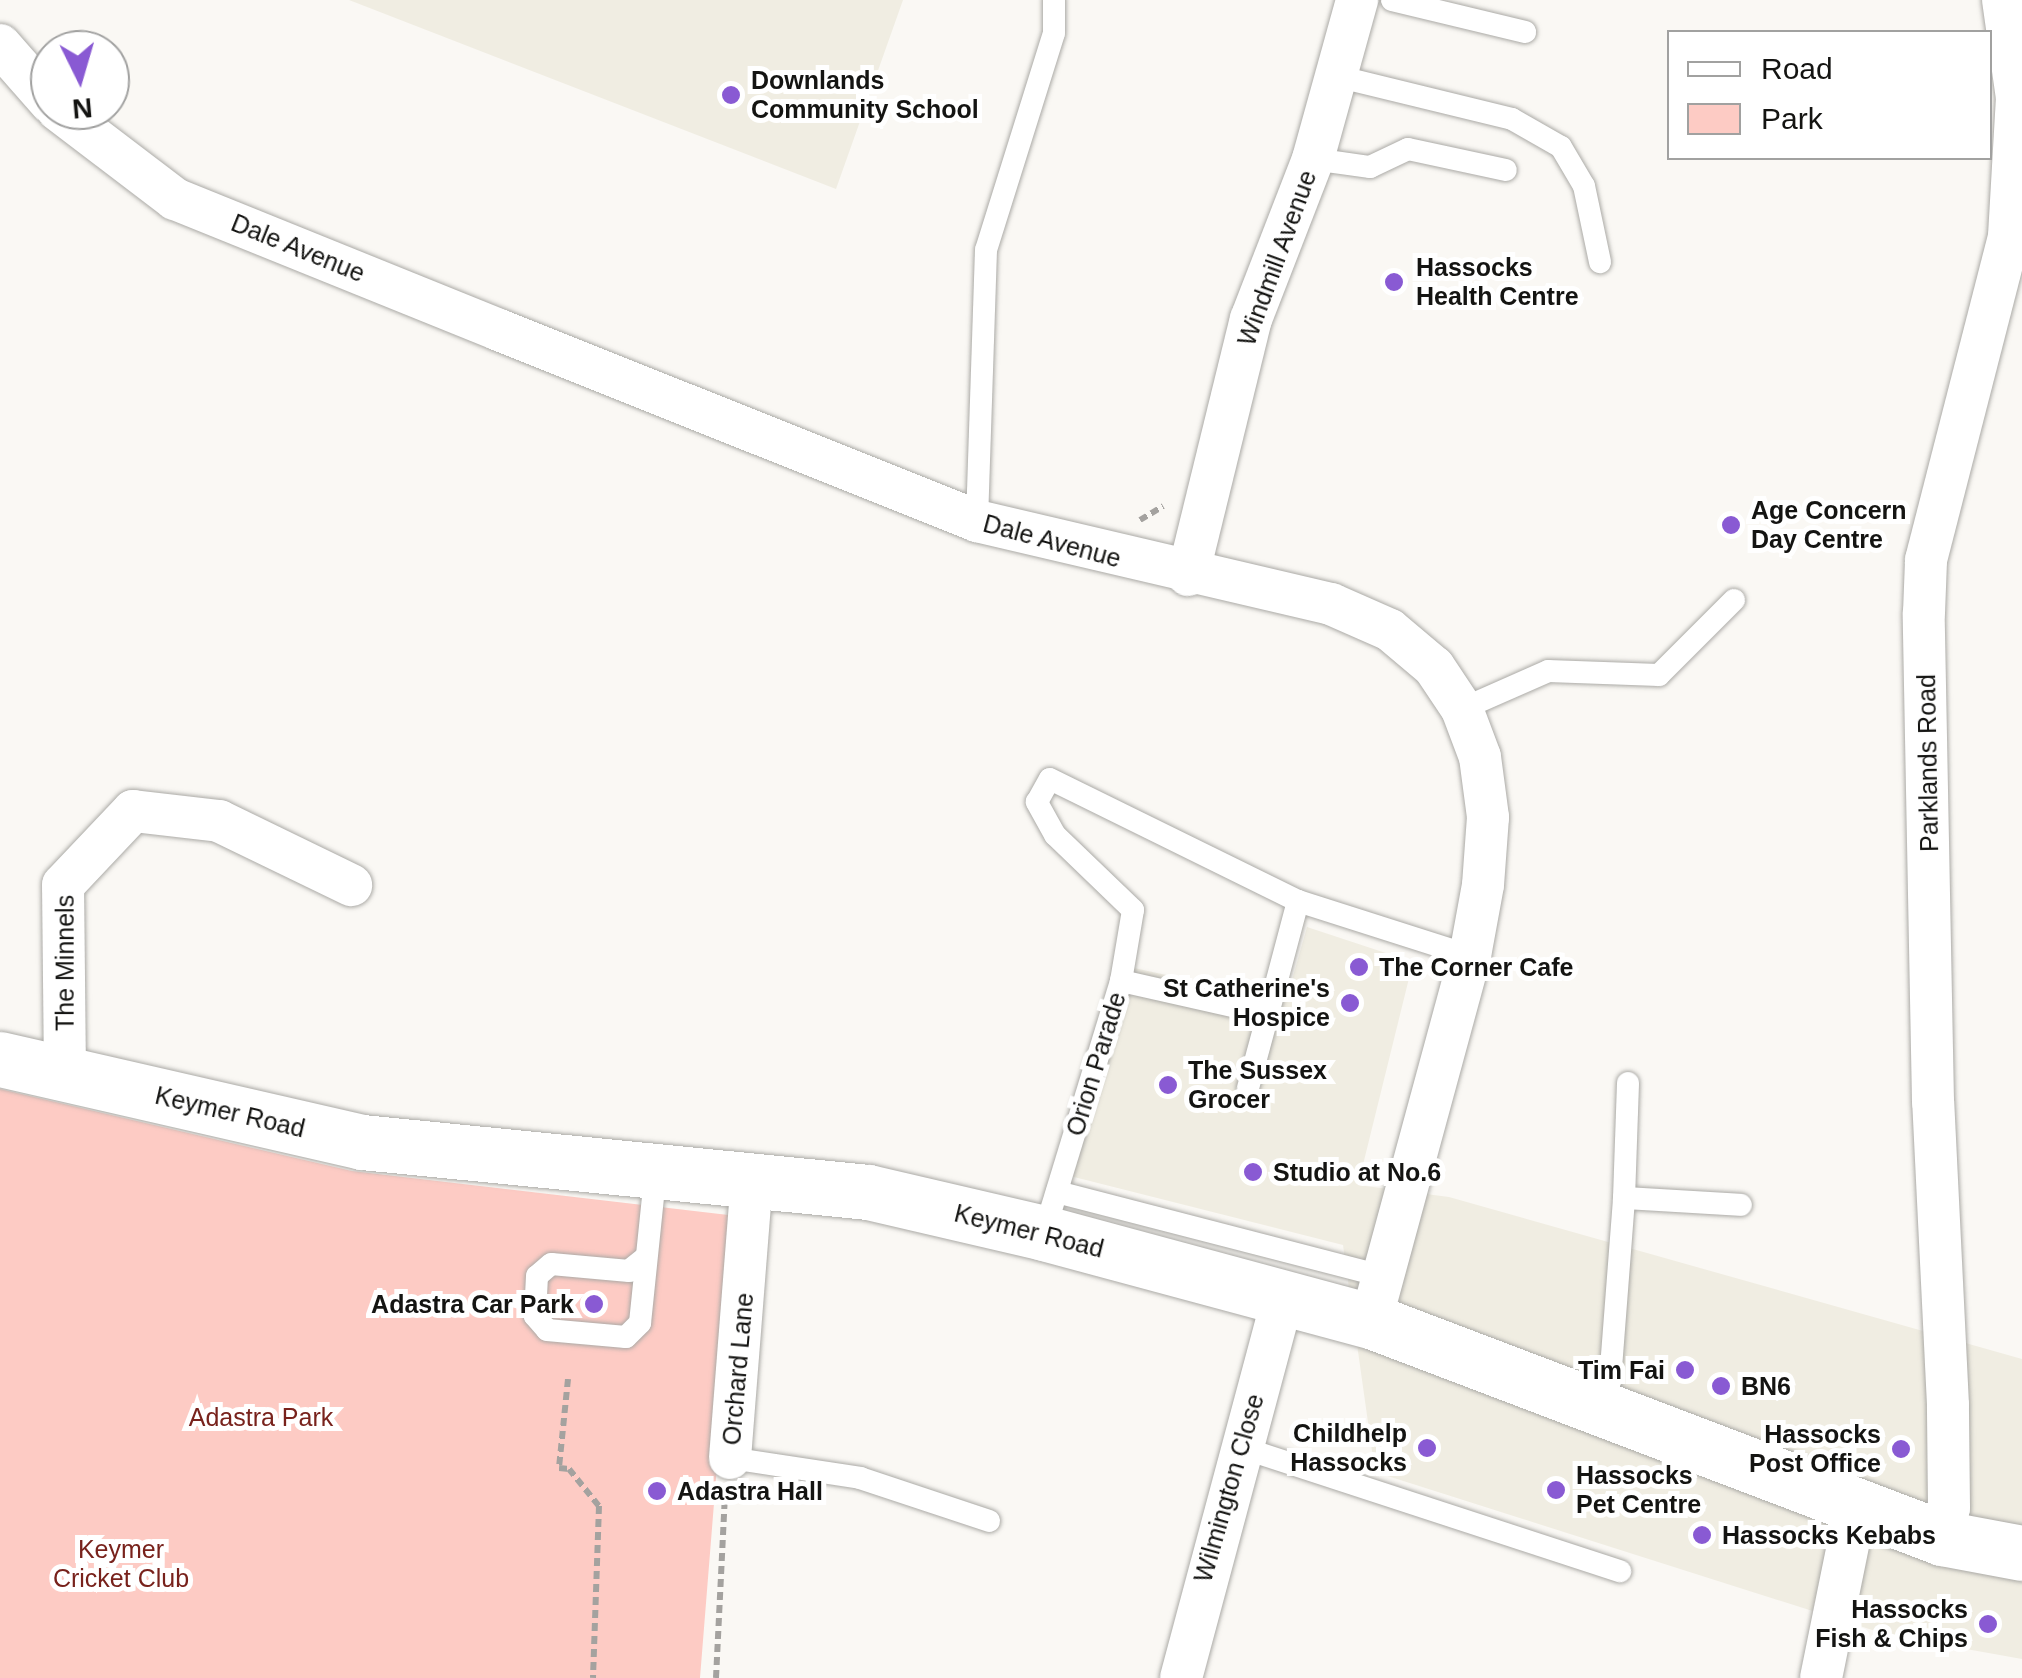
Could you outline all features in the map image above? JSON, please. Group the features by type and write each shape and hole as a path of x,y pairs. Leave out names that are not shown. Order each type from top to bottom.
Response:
{"main road":[{"name":"Keymer Road","path":"0,1060 362,1142 1050,1212 1282,1298 1378,1299 1600,1405 1856,1506 1942,1538 2022,1552"}],"street":[{"name":"Windmill Avenue","path":"1188,575 1251,319 1313,160 1357,0"},
{"name":"Parklands Road","path":"1942,1538 1949,1508 1948,1405 1933,1102 1926,560 2009,236 2018,98 2003,0"},
{"path":"0,45 30,79"},
{"name":"Dale Avenue","path":"85,130 175,198 977,522 1188,575 1331,604 1390,630 1434,667 1462,709 1480,757 1488,817 1470,956 1378,1299"},
{"name":"The Minnels","path":"66,1074 64,885 133,812 218,821 351,884"},
{"name":"Orchard Lane","path":"730,1458 752,1180"},
{"name":"Wilmington Close","path":"1181,1678 1282,1298"},
{"path":"1821,1678 1856,1506"}],"lane":[{"path":"977,522 986,250 1054,33 1054,0"},
{"path":"1392,0 1524,32"},
{"path":"1336,76 1512,119 1560,147 1584,186 1600,262"},
{"path":"1313,160 1370,168 1408,148 1506,170"},
{"path":"1462,709 1548,672 1659,675 1734,600"},
{"path":"1121,981 1133,942 1133,910 1055,835 1037,802 1050,779 1298,901 1470,956"},
{"path":"1248,1088 1298,901"},
{"name":"Orion Parade","path":"1050,1212 1121,981 1268,1014"},
{"path":"1600,1405 1610,1381 1628,1083"},
{"path":"646,1257 629,1272 552,1264 537,1276 535,1316 547,1330 626,1336 640,1323 656,1170"},
{"path":"1624,1198 1741,1205"},
{"path":"1050,1212 1378,1299"},
{"path":"1240,1447 1620,1571"},
{"path":"730,1458 860,1478 989,1521"}],"path":[{"path":"1134,524 1180,495 1206,498"},
{"path":"568,1379 559,1468 568,1468 598,1506 593,1678"},
{"name":"Orchard Lane","path":"716,1678 718,1552 730,1458"}],"shaded area":[{"name":"Downlands Community School","path":"349,0 903,0 836,189"},
{"path":"1307,927 1413,962 1358,1185 1449,1197 2022,1359 2022,1659 1888,1635 1375,1472 1343,1245 1066,1175 1134,968 1286,1001"}],"green space":[{"name":"Adastra Park","path":"0,1089 352,1171 737,1216 700,1678 0,1678"}],"place":[{"name":"Downlands Community School","path":"731,95"},
{"name":"Hassocks Health Centre","path":"1394,282"},
{"name":"Age Concern Day Centre","path":"1731,525"},
{"name":"The Corner Cafe","path":"1359,967"},
{"name":"St Catherine's Hospice","path":"1350,1003"},
{"name":"The Sussex Grocer","path":"1168,1085"},
{"name":"Studio at No.6","path":"1253,1172"},
{"name":"Adastra Car Park","path":"594,1304"},
{"name":"Tim Fai","path":"1685,1370"},
{"name":"BN6","path":"1721,1386"},
{"name":"Childhelp Hassocks","path":"1427,1448"},
{"name":"Hassocks Post Office","path":"1901,1449"},
{"name":"Hassocks Pet Centre","path":"1556,1490"},
{"name":"Adastra Hall","path":"657,1491"},
{"name":"Hassocks Kebabs","path":"1702,1535"},
{"name":"Hassocks Fish & Chips","path":"1988,1624"}],"park label":[{"name":"Keymer Cricket Club","path":"121,1564"}]}
